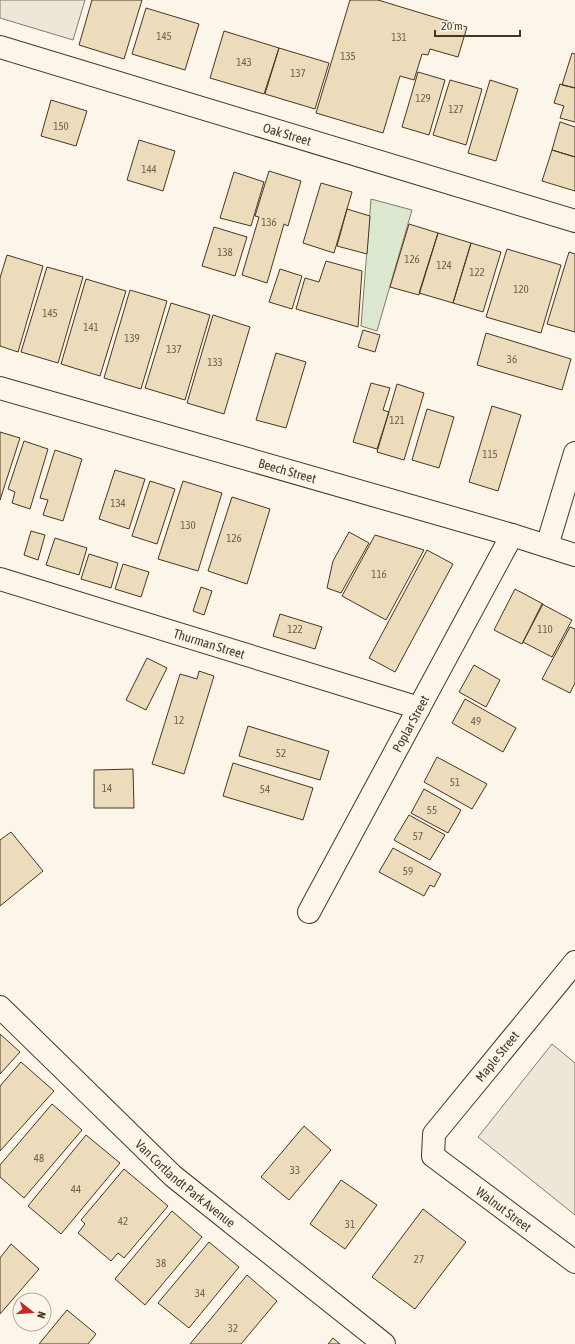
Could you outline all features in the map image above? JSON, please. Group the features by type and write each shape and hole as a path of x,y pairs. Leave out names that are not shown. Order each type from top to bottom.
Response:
{"street":[{"name":"Oak Street","path":"0,47 575,221"},
{"name":"Beech Street","path":"0,388 512,535 575,556"},
{"path":"548,546 575,453"},
{"name":"Poplar Street","path":"309,912 512,535"},
{"name":"Thurman Street","path":"0,579 419,708"},
{"name":"Maple Street","path":"433,1156 434,1134 575,962"},
{"name":"Van Cortlandt Park Avenue","path":"0,1007 173,1176 384,1344"},
{"name":"Walnut Street","path":"433,1156 575,1262"}],"green space":[{"path":"371,199 412,210 377,331 361,326"}],"shaded area":[{"path":"0,0 85,0 73,40 0,18"},
{"path":"552,1044 575,1063 575,1215 478,1137"}],"building":[{"path":"92,0 142,0 124,59 79,45"},
{"path":"350,0 378,0 467,27 458,57 430,49 428,55 422,54 414,80 400,76 383,133 316,113"},
{"path":"146,8 199,24 185,70 132,54"},
{"path":"224,31 279,48 264,94 210,78"},
{"path":"279,48 329,63 315,109 265,94"},
{"path":"572,53 575,54 575,88 562,85"},
{"path":"418,72 445,80 429,135 402,127"},
{"path":"450,80 482,89 466,145 433,135"},
{"path":"490,80 518,89 496,161 468,153"},
{"path":"560,84 575,88 575,122 560,118 564,106 554,103"},
{"path":"51,100 87,111 76,146 41,136"},
{"path":"560,122 575,127 575,157 552,150"},
{"path":"139,140 175,151 163,191 127,180"},
{"path":"552,150 575,157 575,191 542,181"},
{"path":"269,171 301,181 288,226 284,224 267,283 242,275 259,217 255,216"},
{"path":"234,172 264,182 251,226 220,218"},
{"path":"321,183 352,192 334,253 303,243"},
{"path":"347,209 370,216 367,254 337,246"},
{"path":"409,224 438,233 419,295 390,287"},
{"path":"214,227 247,237 235,276 202,266"},
{"path":"438,233 471,243 453,303 419,293"},
{"path":"471,243 501,252 483,312 453,303"},
{"path":"507,249 561,265 541,333 486,317"},
{"path":"569,252 575,254 575,332 547,324"},
{"path":"7,255 43,266 18,352 0,346 0,278"},
{"path":"326,261 362,271 358,327 296,309 305,278 319,282"},
{"path":"47,267 83,277 58,363 21,352"},
{"path":"280,269 302,276 292,309 269,302"},
{"path":"86,279 126,291 100,376 61,364"},
{"path":"130,290 167,301 141,389 104,378"},
{"path":"171,303 210,315 185,400 145,388"},
{"path":"213,315 250,327 224,414 187,403"},
{"path":"363,330 380,335 375,352 358,347"},
{"path":"486,333 571,359 562,390 477,365"},
{"path":"276,353 306,362 286,428 256,420"},
{"path":"371,383 390,388 383,410 389,412 377,449 353,442"},
{"path":"397,384 424,393 404,460 377,452"},
{"path":"492,406 521,415 498,491 469,482"},
{"path":"427,409 454,417 439,468 412,460"},
{"path":"0,432 20,438 0,500"},
{"path":"24,441 48,449 30,509 12,503 15,492 8,489"},
{"path":"55,450 82,459 63,521 43,515 48,500 40,498"},
{"path":"115,470 145,479 129,529 99,519"},
{"path":"150,481 175,489 157,544 132,536"},
{"path":"183,481 222,493 198,571 158,559"},
{"path":"232,497 270,509 247,584 208,571"},
{"path":"31,531 45,535 38,560 24,555"},
{"path":"349,532 369,543 341,593 327,588 333,561"},
{"path":"375,535 424,550 386,620 342,596"},
{"path":"55,538 87,548 79,575 46,565"},
{"path":"427,550 453,564 395,672 369,658"},
{"path":"89,554 118,563 111,588 81,579"},
{"path":"123,564 149,572 141,597 115,589"},
{"path":"201,587 212,591 204,615 193,611"},
{"path":"515,589 543,604 522,644 494,630"},
{"path":"542,604 572,620 552,657 523,642"},
{"path":"280,614 322,627 315,649 273,636"},
{"path":"570,627 575,629 575,683 570,693 542,679"},
{"path":"147,658 167,668 146,710 126,700"},
{"path":"474,665 500,680 486,707 459,692"},
{"path":"199,671 214,676 184,774 152,764 180,674 197,679"},
{"path":"465,699 516,728 503,752 452,723"},
{"path":"248,726 329,751 320,780 239,756"},
{"path":"437,757 487,784 472,809 424,782"},
{"path":"233,763 313,788 303,820 223,796"},
{"path":"133,769 134,808 94,808 94,770"},
{"path":"424,789 461,810 448,833 411,813"},
{"path":"409,815 445,835 430,860 394,840"},
{"path":"11,832 43,871 0,906 0,840"},
{"path":"393,848 441,874 434,887 430,885 424,896 379,872"},
{"path":"0,1034 20,1052 0,1074"},
{"path":"21,1062 54,1091 0,1151 0,1086"},
{"path":"52,1104 82,1130 24,1198 0,1177 0,1165"},
{"path":"304,1126 331,1150 289,1200 261,1177"},
{"path":"86,1135 120,1163 61,1234 28,1206"},
{"path":"124,1169 168,1206 124,1258 118,1253 111,1261 78,1233 85,1224 81,1220"},
{"path":"341,1180 377,1205 345,1249 310,1224"},
{"path":"423,1209 466,1242 415,1309 372,1277"},
{"path":"172,1211 202,1237 145,1305 115,1279"},
{"path":"209,1242 239,1267 189,1328 158,1303"},
{"path":"11,1244 39,1269 19,1292 12,1292 12,1300 0,1314 0,1258"},
{"path":"247,1275 277,1301 241,1344 190,1344"},
{"path":"67,1310 96,1334 88,1344 39,1344 49,1332 52,1332 52,1328"},
{"path":"333,1338 340,1344 328,1344"}]}
